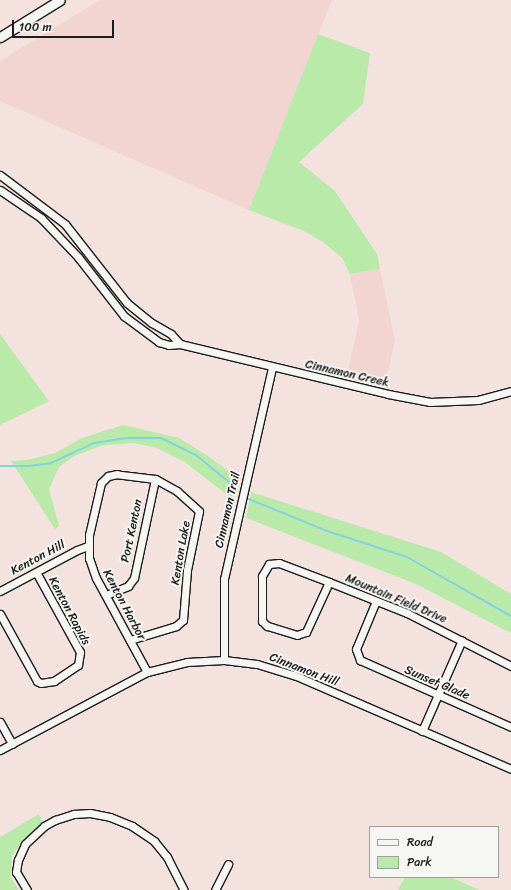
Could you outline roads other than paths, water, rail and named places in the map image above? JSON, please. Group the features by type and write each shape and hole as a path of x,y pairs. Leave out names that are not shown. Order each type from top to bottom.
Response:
{"main road":[{"path":"0,37 60,0"}],"street":[{"name":"Cinnamon Creek","path":"0,175 65,224 87,249 118,293 152,323 170,334 180,344"},
{"name":"Cinnamon Creek","path":"0,190 41,218 62,239 112,303 145,333 169,345 180,344 272,367 430,402 478,400 511,391"},
{"path":"145,333 152,323"},
{"name":"Cinnamon Trail","path":"224,660 224,579 272,367"},
{"name":"Kenton Harbor","path":"147,672 92,569 88,546 91,526 104,479 113,475 128,474 155,479"},
{"name":"Port Kenton","path":"106,595 128,586 134,578 155,479"},
{"name":"Kenton Lake","path":"130,640 180,624 185,615 187,570 199,511 177,491 155,479"},
{"name":"Kenton Hill","path":"0,591 88,546"},
{"name":"Mountain Field Drive","path":"329,582 306,632 297,635 267,626 260,617 262,576 269,564 279,563 329,582 376,601 462,640 511,666"},
{"name":"Kenton Rapids","path":"0,614 37,681 47,683 63,676 78,665 80,652 36,572"},
{"name":"Sunset Glade","path":"376,601 356,649 357,657 365,664 511,727"},
{"path":"422,731 462,640"},
{"name":"Cinnamon Hill","path":"0,750 147,672 187,662 224,660 275,668 511,769"},
{"path":"0,722 12,744"},
{"path":"27,890 16,872 18,860 25,844 44,826 55,820 74,814 90,813 110,817 132,826 154,841 167,858 184,890"},
{"path":"215,890 228,864"}],"waterway":[{"path":"0,466 28,466 51,463 94,443 126,438 161,438 196,455 235,487"},
{"path":"249,499 327,531 407,557 511,616"}]}
